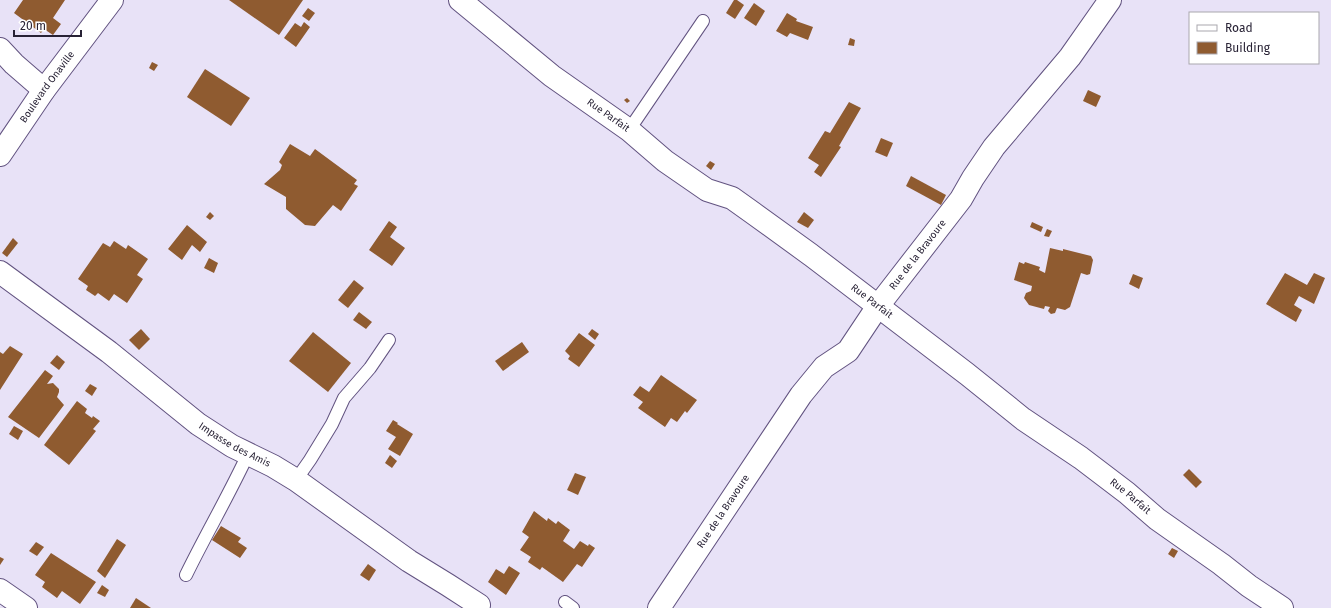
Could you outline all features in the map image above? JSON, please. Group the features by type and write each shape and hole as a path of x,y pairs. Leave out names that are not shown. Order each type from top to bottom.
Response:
{"street":[{"name":"Boulevard Onaville","path":"0,155 44,90 112,0"},
{"name":"Rue Parfait","path":"460,0 552,76 629,130 665,161 707,190 732,198 811,255 967,374 1023,419 1081,458 1127,493 1157,519 1221,564 1249,586 1282,608"},
{"name":"Rue de la Bravoure","path":"659,608 801,395 824,367 848,351 878,306 961,199 972,178 994,147 1070,57 1110,0"},
{"path":"0,49 14,64 44,90"},
{"name":"Impasse des Amis","path":"0,272 109,352 198,424 232,446 273,466 296,480 402,557 479,605"},
{"path":"0,590 26,608"}],"lane":[{"path":"629,130 703,21"},
{"path":"296,480 332,424 344,398 370,368 389,340"},
{"path":"186,575 234,484 248,454"}],"building":[{"path":"23,0 65,0 53,18 61,24 53,35 44,29 41,33 14,13"},
{"path":"229,0 303,0 279,35"},
{"path":"734,0 737,0 744,5 735,19 726,13"},
{"path":"754,3 765,11 756,26 744,18"},
{"path":"308,8 315,13 309,21 302,16"},
{"path":"787,13 797,19 796,21 813,27 808,40 790,33 787,37 776,31"},
{"path":"304,22 310,27 296,47 284,38 295,23 301,27"},
{"path":"850,38 855,40 854,46 848,45"},
{"path":"152,62 158,65 154,71 149,68"},
{"path":"205,69 250,98 231,126 187,97"},
{"path":"1088,90 1101,96 1096,107 1083,101"},
{"path":"627,98 630,101 627,103 624,100"},
{"path":"849,102 861,108 839,146 841,147 821,177 814,172 819,165 808,158 825,131 830,133"},
{"path":"881,138 893,143 887,157 875,152"},
{"path":"290,144 310,156 315,149 357,180 354,184 358,186 341,211 333,205 315,226 305,225 286,209 286,197 264,184 280,170 282,165 279,162"},
{"path":"710,161 715,164 711,170 706,166"},
{"path":"911,176 946,195 941,205 906,186"},
{"path":"210,212 214,216 210,220 206,217"},
{"path":"804,212 814,220 808,228 797,222"},
{"path":"389,221 397,227 390,237 405,248 392,266 369,250"},
{"path":"1032,222 1043,227 1041,232 1030,227"},
{"path":"187,225 207,242 200,252 192,245 182,260 168,249"},
{"path":"1047,229 1052,231 1049,237 1044,236"},
{"path":"13,238 18,243 7,257 2,253"},
{"path":"114,241 126,249 128,245 148,259 137,275 143,279 127,303 114,294 109,301 98,293 95,296 86,290 88,286 78,279 103,243 110,247"},
{"path":"1050,248 1063,251 1063,249 1091,256 1093,260 1090,274 1087,275 1081,273 1070,307 1065,310 1057,308 1055,313 1051,314 1048,311 1050,307 1045,306 1044,309 1029,305 1024,298 1026,293 1031,291 1032,286 1014,280 1019,262 1024,264 1025,262 1040,267 1039,270 1045,273"},
{"path":"209,258 218,263 214,273 204,268"},
{"path":"1285,273 1307,285 1314,273 1325,278 1314,304 1299,296 1294,305 1302,310 1296,322 1266,304"},
{"path":"1133,274 1143,278 1139,289 1129,284"},
{"path":"354,280 364,288 348,308 338,300"},
{"path":"359,312 372,322 366,329 353,320"},
{"path":"141,329 150,339 139,350 129,340"},
{"path":"592,329 599,334 595,340 588,334"},
{"path":"313,332 351,363 328,392 289,361"},
{"path":"579,333 595,345 579,367 568,359 570,356 565,351"},
{"path":"522,342 529,352 503,371 495,361"},
{"path":"10,346 23,354 0,390 0,352 3,354"},
{"path":"57,355 65,362 59,370 50,363"},
{"path":"45,370 53,376 47,384 53,383 59,389 57,397 64,405 39,438 8,417"},
{"path":"661,375 697,400 687,413 685,411 677,422 671,418 665,427 638,408 643,402 633,395 640,386 649,392"},
{"path":"90,384 97,388 92,396 85,391"},
{"path":"77,401 87,409 85,413 100,421 93,429 96,431 69,465 44,445"},
{"path":"393,420 413,434 400,456 388,449 396,437 386,431"},
{"path":"14,426 23,431 18,440 9,434"},
{"path":"390,455 397,461 392,468 385,463"},
{"path":"1189,469 1202,482 1196,488 1183,475"},
{"path":"575,473 586,477 578,495 567,490"},
{"path":"534,511 547,521 548,518 556,524 558,521 570,530 563,541 574,549 580,541 595,548 582,567 577,564 563,582 542,567 540,570 528,562 531,557 520,550 529,537 522,532"},
{"path":"221,526 241,538 238,542 247,548 240,558 212,540"},
{"path":"117,539 126,545 105,578 97,571"},
{"path":"36,542 44,547 37,556 29,551"},
{"path":"1172,548 1178,551 1174,558 1168,554"},
{"path":"51,553 96,582 80,604 62,591 57,598 42,587 45,582 35,575"},
{"path":"0,557 4,559 0,565"},
{"path":"368,564 376,570 369,581 360,575"},
{"path":"509,566 520,573 506,595 488,582 496,569 504,574"},
{"path":"102,585 109,590 105,597 97,593"},
{"path":"136,598 151,608 130,608"}]}
